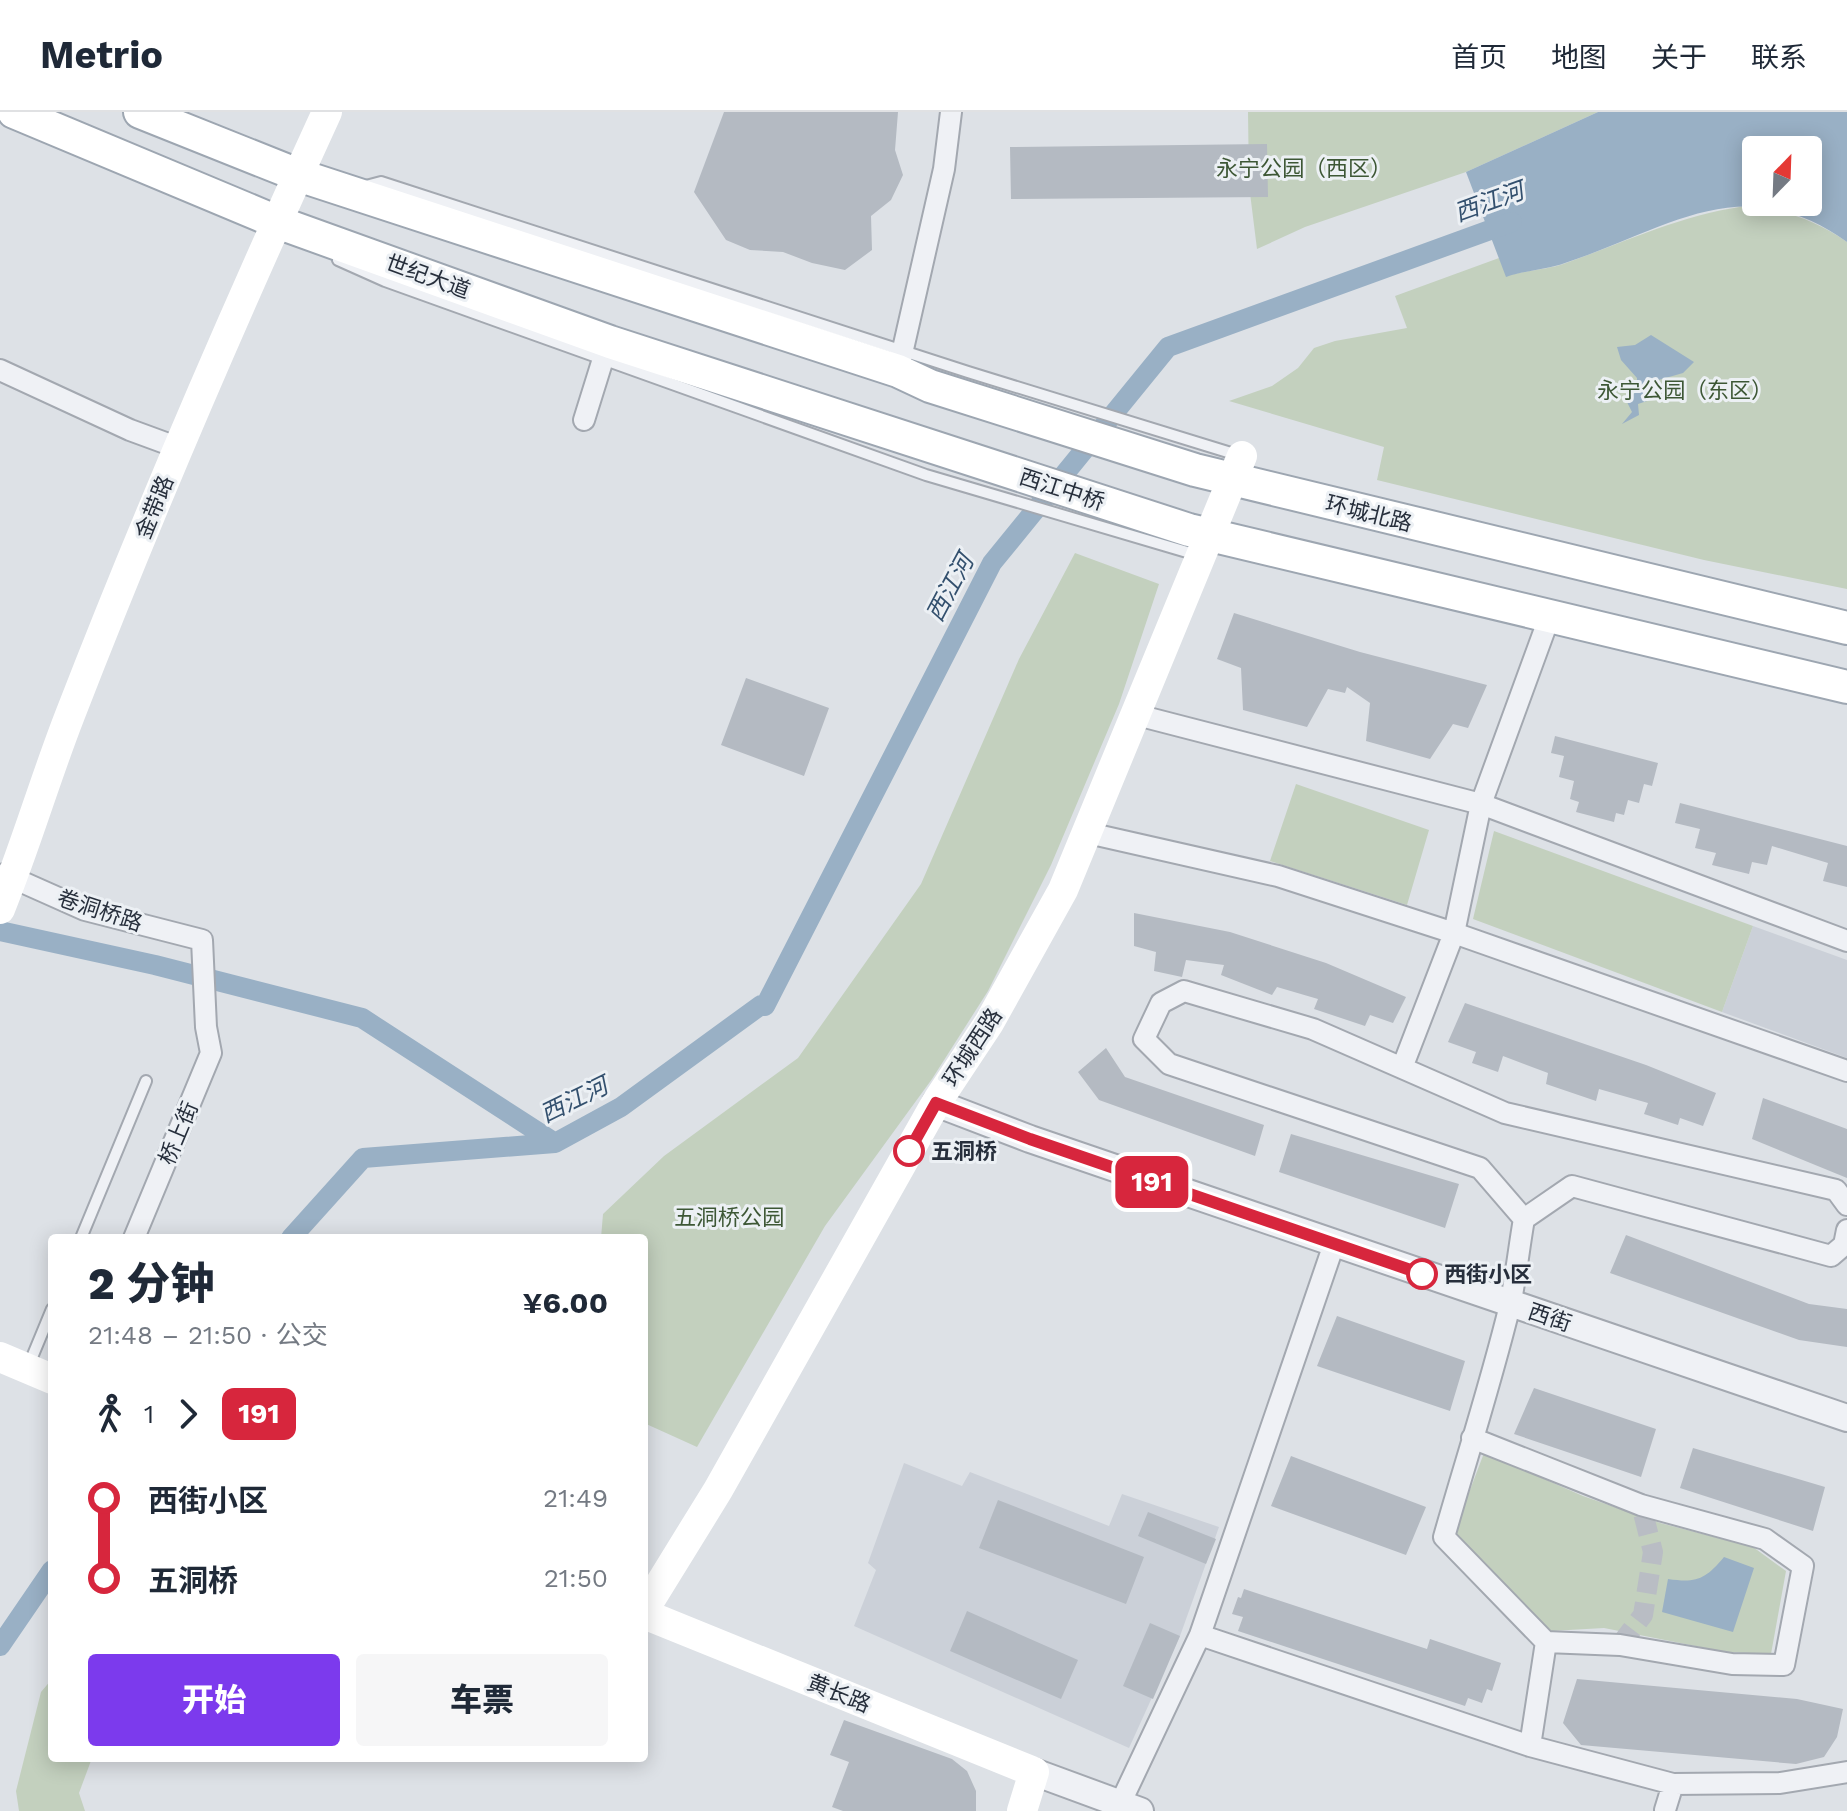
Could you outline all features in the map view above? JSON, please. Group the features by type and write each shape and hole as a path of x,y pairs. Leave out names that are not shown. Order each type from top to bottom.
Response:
{"main road":[{"name":"世纪大道","path":"14,112 277,222 610,342 915,441"},
{"path":"140,112 345,191 901,361"},
{"name":"金带路","path":"0,909 6,875 179,448 327,112"},
{"name":"环城北路","path":"901,361 930,386 1195,470 1235,463 1847,628"},
{"name":"西江中桥","path":"915,441 1161,533 1204,546"},
{"name":"环城西路","path":"648,1605 718,1490 936,1103 989,1023 1063,890 1137,715 1235,463"},
{"path":"1204,546 1549,618 1847,687"},
{"name":"黄长路","path":"648,1614 1034,1772"},
{"path":"1022,1811 1034,1772"}],"street":[{"path":"901,361 944,169 951,112"},
{"path":"584,420 603,359"},
{"path":"0,370 130,430 179,448"},
{"path":"1402,1068 1454,933 1481,804 1549,618"},
{"path":"1137,715 1481,804 1847,941"},
{"path":"1088,833 1278,876 1454,933 1847,1071"},
{"name":"卷洞桥路","path":"6,875 85,910 202,940"},
{"name":"桥上街","path":"136,1234 211,1053 206,1027 202,940"},
{"path":"1524,1219 1480,1168 1169,1064 1144,1039 1161,1003 1184,991 1313,1029 1505,1113 1836,1190 1847,1205"},
{"name":"西街","path":"936,1103 1030,1139 1847,1418"},
{"path":"1472,1438 1641,1505 1765,1539 1803,1566 1784,1665 1732,1664 1620,1645 1546,1642 1444,1537 1472,1438 1510,1304 1524,1219 1572,1186 1831,1256 1844,1245 1847,1230"},
{"path":"1034,1772 1130,1807 1200,1635 1334,1244"},
{"path":"1200,1635 1530,1746 1673,1784 1780,1783 1847,1772"},
{"path":"1530,1746 1546,1642"},
{"path":"1665,1810 1673,1784"}],"lane":[{"path":"325,239 336,259 385,281 926,475 1161,533"},
{"path":"901,361 968,372 1235,463"},
{"path":"83,1234 146,1081"},
{"path":"26,1368 48,1318"}],"shaded area":[{"path":"1753,926 1847,960 1847,1058 1722,1012"},
{"path":"904,1463 962,1486 970,1472 1109,1526 1122,1494 1219,1527 1180,1636 1129,1748 854,1626 876,1570 868,1563"}],"green space":[{"name":"永宁公园（西区）","path":"1248,112 1598,112 1466,172 1305,227 1257,249 1249,185"},
{"name":"永宁公园（东区）","path":"1742,207 1742,216 1795,216 1825,228 1847,242 1847,589 1704,560 1377,480 1384,447 1229,401 1272,386 1298,368 1314,348 1335,341 1407,328 1395,296 1499,258 1507,276 1551,267 1681,221"},
{"name":"五洞桥公园","path":"1075,553 1159,584 1119,704 1051,865 988,991 932,1079 825,1226 697,1447 648,1425 648,1234 601,1234 603,1214 664,1156 798,1058 921,884 1019,659"},
{"path":"1296,784 1429,830 1407,905 1270,861"},
{"path":"1494,831 1753,926 1722,1012 1473,919"},
{"path":"1484,1453 1583,1496 1660,1523 1753,1547 1786,1571 1771,1654 1726,1652 1604,1628 1551,1631 1453,1535"},
{"path":"48,1684 48,1762 91,1762 79,1793 85,1811 19,1811 16,1791 41,1692"}],"water":[{"path":"1598,112 1847,112 1847,242 1796,216 1822,216 1822,136 1742,136 1742,207 1706,212 1672,222 1565,263 1506,277 1466,172"},
{"path":"1651,335 1694,362 1683,373 1655,381 1650,400 1638,404 1639,415 1622,424 1632,412 1625,398 1637,392 1637,378 1621,360 1617,347 1635,345"},
{"path":"1724,1557 1754,1568 1733,1632 1662,1612 1668,1579 1699,1578"}],"building":[{"path":"724,112 898,112 895,150 903,175 891,200 871,216 872,250 845,270 812,263 783,252 750,250 726,240 694,192"},
{"path":"1267,144 1268,197 1011,199 1010,147"},
{"path":"1234,613 1360,652 1487,685 1468,728 1453,724 1430,759 1366,741 1370,703 1347,687 1345,693 1328,689 1307,727 1243,710 1241,668 1217,659"},
{"path":"746,678 829,708 804,776 721,745"},
{"path":"1555,736 1658,763 1652,786 1644,784 1639,803 1628,800 1624,815 1616,813 1614,822 1576,812 1579,802 1570,799 1574,781 1559,777 1564,756 1551,753"},
{"path":"1680,803 1847,846 1847,887 1823,881 1828,863 1772,846 1767,865 1752,862 1749,874 1712,865 1716,853 1695,848 1700,829 1675,823"},
{"path":"1134,913 1230,932 1326,963 1406,997 1393,1023 1370,1015 1365,1026 1314,1009 1318,999 1277,987 1272,995 1221,975 1224,965 1186,960 1182,977 1154,971 1156,952 1134,946"},
{"path":"1465,1003 1646,1065 1716,1093 1703,1126 1680,1118 1678,1125 1644,1114 1648,1103 1599,1089 1596,1101 1546,1084 1548,1073 1503,1056 1498,1072 1472,1063 1476,1052 1448,1042"},
{"path":"1106,1048 1125,1077 1264,1125 1255,1156 1099,1100 1078,1072"},
{"path":"1763,1098 1847,1129 1847,1178 1752,1139"},
{"path":"1291,1134 1459,1184 1445,1228 1279,1172"},
{"path":"1626,1235 1809,1304 1847,1309 1847,1347 1799,1340 1610,1273"},
{"path":"1337,1316 1465,1361 1450,1411 1317,1366"},
{"path":"1534,1388 1656,1429 1641,1477 1514,1434"},
{"path":"1693,1448 1825,1487 1813,1531 1680,1488"},
{"path":"1291,1456 1426,1507 1406,1555 1271,1506"},
{"path":"998,1500 1144,1557 1126,1604 979,1548"},
{"path":"1148,1512 1216,1539 1206,1564 1138,1536"},
{"path":"1244,1589 1427,1649 1430,1639 1501,1663 1492,1691 1487,1689 1482,1703 1468,1698 1465,1706 1238,1631 1243,1617 1232,1614"},
{"path":"967,1611 1078,1660 1061,1699 950,1651"},
{"path":"1150,1623 1180,1636 1153,1699 1123,1686"},
{"path":"1577,1679 1797,1699 1843,1709 1837,1737 1824,1757 1796,1764 1581,1745 1563,1723"},
{"path":"844,1720 952,1759 967,1771 976,1791 976,1811 843,1811 832,1807 849,1762 830,1755"}],"waterway":[{"name":"西江河","path":"295,1234 363,1158 555,1143 621,1107 761,1005 765,1006 992,563 1168,347 1512,222"},
{"path":"0,931 155,965 362,1018 555,1143"},
{"name":"西江河","path":"0,1646 48,1576"}],"tunnel":[{"path":"1620,1645 1643,1615 1653,1552 1641,1505"}],"bus line":[{"name":"191","path":"909,1151 936,1103 1030,1139 1422,1274"}],"place":[{"name":"五洞桥","path":"909,1151"},
{"name":"西街小区","path":"1422,1274"}]}
